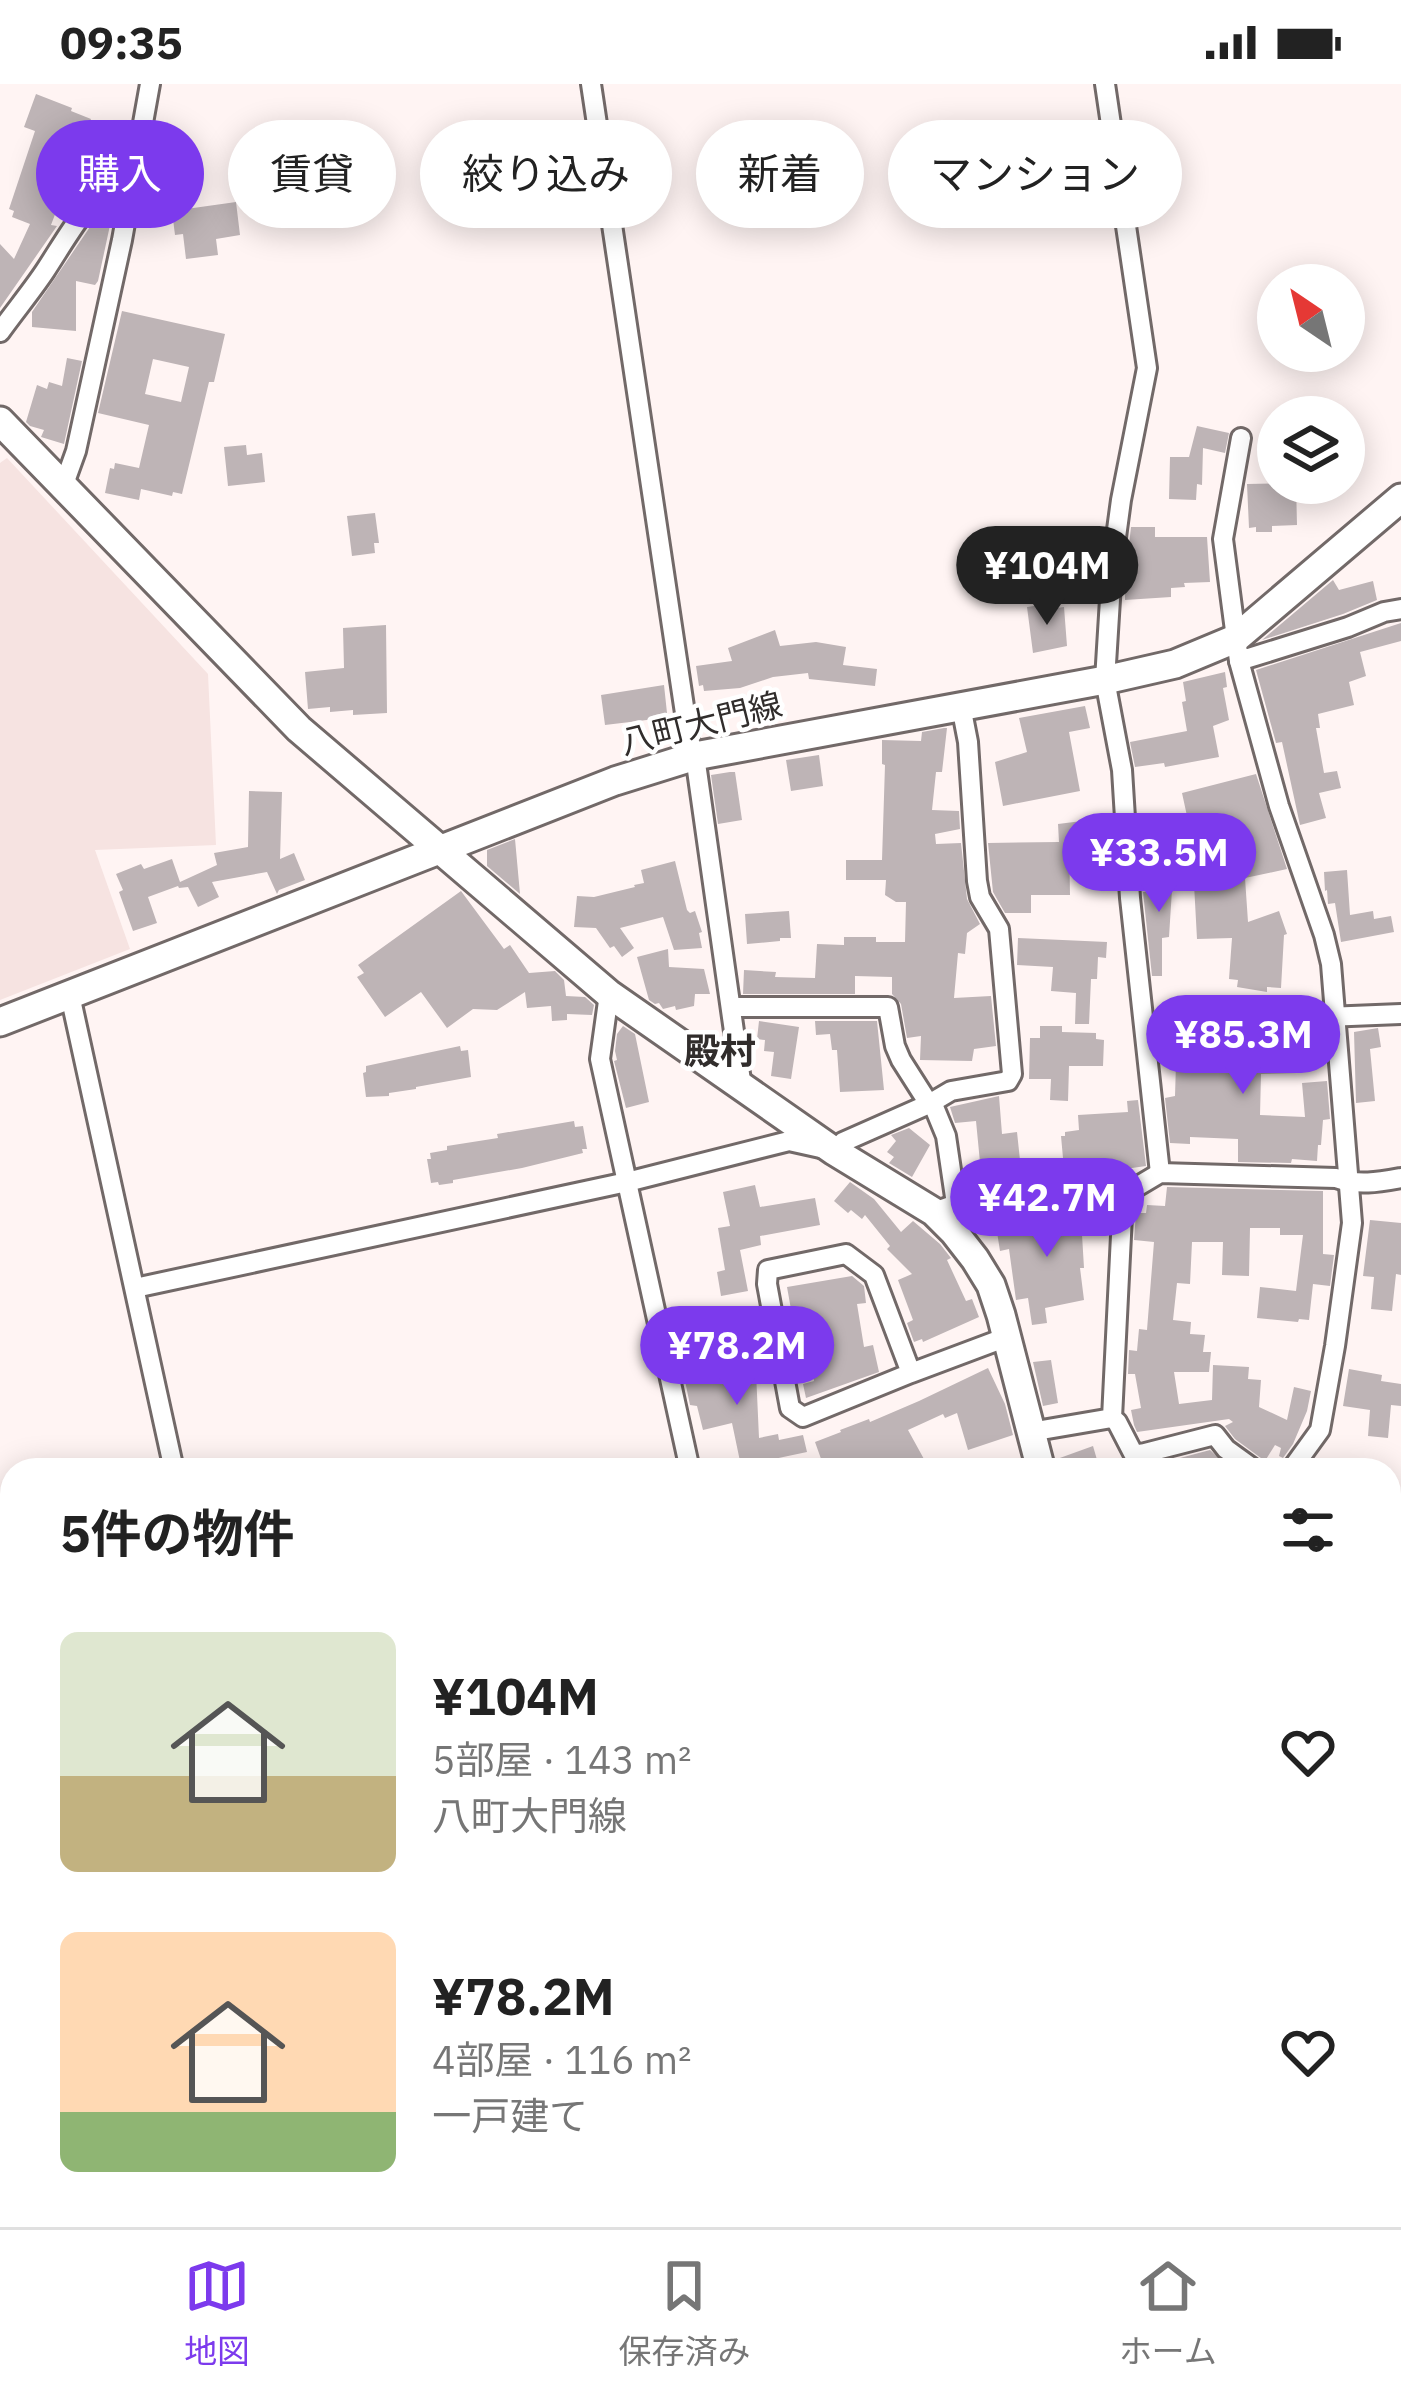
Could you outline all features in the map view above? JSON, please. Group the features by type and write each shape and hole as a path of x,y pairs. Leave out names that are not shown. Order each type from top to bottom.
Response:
{"street":[{"path":"144,120 151,84"},
{"path":"591,84 742,1088"},
{"path":"1105,84 1147,368 1118,522 1105,680 1122,770 1130,898 1160,1173"},
{"path":"0,332 71,228"},
{"path":"63,487 76,451 123,228"},
{"path":"0,421 10,448 63,487 298,729 609,994 834,1151 945,1208 1123,1195 1160,1173 1367,1183 1401,1178"},
{"path":"1241,438 1223,539 1237,650 1279,806 1330,964 1352,1223 1320,1430 1300,1458"},
{"name":"八町大門線","path":"0,1022 615,781 695,755 1105,680 1237,650 1401,498"},
{"path":"1237,650 1330,633 1401,609"},
{"path":"834,1151 843,1142 952,1090 1008,1082 1012,1074 999,929 980,897 977,881 968,742 961,706"},
{"path":"609,994 600,1059 687,1458"},
{"path":"70,995 171,1458"},
{"path":"730,1007 888,1007 901,1060 931,1103 946,1136 945,1208 991,1285 1038,1458"},
{"path":"1146,1024 1401,1014"},
{"path":"135,1288 627,1182 789,1141 834,1151"},
{"path":"1112,1418 1123,1195"},
{"path":"911,1373 874,1275 846,1254 768,1270 790,1408 803,1417 1007,1337"},
{"path":"1030,1432 1112,1418 1133,1453 1215,1436 1238,1458"}],"shaded area":[{"path":"7,458 208,674 216,845 95,850 130,949 0,1000 0,463"}],"building":[{"path":"36,94 91,119 36,120 36,228 56,228 0,308 0,244 14,259 30,224 12,217 14,211 9,209 35,131 24,127"},
{"path":"228,203 228,228 239,228 240,235 216,239 218,255 186,259 183,234 175,235 174,228 204,228 204,206"},
{"path":"89,228 109,228 98,281 95,285 76,281 76,331 32,327 32,312"},
{"path":"122,311 225,334 182,494 141,489 139,500 105,493 115,463 139,468 149,425 98,413","holes":["153,359 189,367 181,402 145,394"]},
{"path":"67,358 82,361 64,444 41,437 44,430 26,422 37,385 62,386"},
{"path":"1197,426 1229,433 1225,453 1203,448 1202,485 1197,484 1196,500 1169,499 1170,457 1189,457"},
{"path":"246,445 247,455 262,453 265,482 228,486 224,447"},
{"path":"1247,484 1257,484 1257,504 1296,504 1297,525 1272,526 1272,532 1249,528"},
{"path":"375,513 379,543 374,543 375,553 352,556 347,516"},
{"path":"1131,527 1155,527 1155,537 1207,537 1210,582 1171,588 1171,597 1125,600"},
{"path":"1333,580 1339,590 1373,581 1377,600 1262,640"},
{"path":"1041,605 1042,610 1064,607 1067,646 1033,653 1027,607"},
{"path":"1401,623 1401,641 1360,652 1366,676 1349,682 1354,705 1318,714 1324,773 1337,771 1341,788 1319,793 1326,818 1300,825 1282,742 1276,743 1256,670"},
{"path":"386,625 387,713 353,715 353,710 308,709 305,672 344,668 343,628"},
{"path":"775,630 780,646 816,642 846,647 843,665 877,669 875,686 809,679 808,673 773,677 740,688 704,691 699,686 696,666 732,661 728,648"},
{"path":"1225,672 1229,720 1213,726 1219,757 1135,767 1130,742 1187,731 1183,682"},
{"path":"664,685 667,713 655,719 605,725 601,695"},
{"path":"1085,706 1090,728 1069,732 1080,791 1003,806 995,762 1027,752 1019,718"},
{"path":"947,728 932,810 959,811 960,829 935,834 936,844 961,843 967,899 980,924 967,933 965,954 958,953 954,998 991,996 996,1046 974,1049 972,1061 920,1060 921,1036 907,1038 901,1004 892,994 892,977 855,976 855,994 743,994 744,970 815,978 817,944 844,945 844,937 905,942 906,902 885,895 886,880 846,880 846,860 882,860 882,740 921,741 922,732"},
{"path":"819,755 823,786 791,791 786,760"},
{"path":"735,772 742,820 718,824 711,775"},
{"path":"1256,774 1287,869 1245,878 1248,922 1279,911 1287,934 1281,988 1267,987 1267,992 1237,987 1238,980 1229,979 1232,938 1197,939 1192,847 1173,847 1168,819 1187,816 1182,793"},
{"path":"249,791 282,792 280,859 294,853 305,880 277,894 267,872 212,882 219,897 198,907 188,887 178,886 148,897 157,923 133,931 116,874 172,859 180,882 217,865 214,853 248,847"},
{"path":"1106,818 1105,837 1063,842 1069,842 1070,895 1031,895 1031,913 1005,913 993,892 988,843 1059,842 1058,824"},
{"path":"515,839 520,894 487,866 487,850"},
{"path":"1174,858 1169,937 1162,938 1162,976 1152,976 1143,892 1162,891 1157,861"},
{"path":"675,861 687,910 695,911 702,932 702,948 674,950 663,917 620,928 634,948 622,957 596,928 574,927 577,896 635,887 644,883 641,870"},
{"path":"1347,870 1350,915 1373,911 1374,919 1391,916 1394,932 1341,942 1335,903 1328,904 1324,872"},
{"path":"461,891 504,949 510,945 529,973 555,971 564,980 566,996 585,997 594,1005 592,1015 567,1014 567,1020 552,1021 551,1006 527,1008 525,992 497,1010 473,1009 447,1028 421,992 385,1017 357,977 364,973 358,965"},
{"path":"789,911 791,938 747,944 745,914"},
{"path":"1018,938 1107,942 1106,958 1098,957 1097,979 1091,979 1089,1024 1075,1024 1076,993 1051,991 1053,967 1017,965"},
{"path":"668,949 669,967 704,969 710,994 695,994 694,1006 663,1009 649,1000 637,957"},
{"path":"759,1021 799,1027 791,1079 771,1076 774,1052 764,1051 765,1040 757,1039"},
{"path":"815,1021 877,1021 884,1090 840,1092 837,1050 832,1050 830,1034 816,1035"},
{"path":"623,1026 635,1034 649,1102 626,1108 614,1061 617,1034"},
{"path":"1040,1026 1096,1033 1096,1039 1104,1040 1103,1066 1069,1066 1068,1101 1050,1100 1051,1079 1029,1079 1030,1038 1040,1038"},
{"path":"1378,1028 1381,1047 1370,1049 1375,1101 1356,1103 1354,1032"},
{"path":"1296,1032 1297,1073 1261,1074 1260,1115 1305,1117 1302,1083 1327,1081 1330,1119 1323,1120 1317,1161 1238,1162 1238,1139 1190,1137 1190,1144 1170,1143 1165,1098 1175,1096 1171,1037"},
{"path":"460,1046 461,1051 468,1050 471,1077 366,1097 366,1066"},
{"path":"999,1096 1002,1134 1017,1132 1022,1179 982,1183 976,1121 955,1123 950,1107"},
{"path":"1138,1100 1146,1166 1111,1171 1112,1175 1101,1176 1101,1183 1024,1186 1023,1166 1053,1166 1052,1158 1063,1158 1061,1136 1079,1130 1078,1115 1128,1112 1127,1101"},
{"path":"574,1121 575,1127 583,1126 587,1149 583,1153 453,1183 431,1183 430,1153 498,1138 497,1134"},
{"path":"909,1128 930,1145 912,1177 889,1163 894,1157 887,1152 896,1141 891,1135"},
{"path":"850,1182 874,1199 901,1232 913,1221 940,1244 951,1258 947,1260 966,1301 972,1299 979,1317 914,1342 907,1323 913,1320 898,1280 912,1274 887,1249 890,1246 865,1215 862,1219 851,1210 848,1213 834,1201"},
{"path":"755,1185 760,1207 815,1198 820,1225 760,1236 761,1245 740,1250 748,1291 721,1296 717,1272 725,1270 718,1228 730,1226 723,1192"},
{"path":"1167,1187 1323,1191 1323,1254 1334,1255 1330,1286 1313,1284 1309,1320 1257,1318 1260,1287 1296,1291 1303,1235 1280,1235 1280,1228 1250,1228 1249,1276 1222,1275 1223,1242 1192,1242 1190,1284 1177,1283 1173,1320 1191,1322 1190,1334 1205,1335 1203,1352 1211,1352 1209,1372 1174,1372 1179,1404 1212,1400 1213,1365 1249,1367 1248,1379 1261,1380 1259,1407 1287,1420 1294,1387 1311,1391 1307,1411 1283,1458 1275,1445 1267,1458 1261,1458 1235,1439 1225,1426 1233,1422 1229,1419 1137,1432 1131,1410 1141,1408 1135,1374 1128,1374 1129,1350 1137,1351 1139,1329 1147,1330 1154,1242 1134,1240 1136,1213 1146,1213 1147,1205 1165,1206"},
{"path":"1101,1210 1101,1218 1081,1218 1084,1300 1045,1308 1047,1323 1032,1325 1028,1298 1016,1300 1009,1249 1000,1251 997,1232 1040,1218 1040,1213"},
{"path":"1370,1220 1401,1223 1401,1275 1396,1274 1392,1311 1371,1309 1374,1277 1363,1276"},
{"path":"852,1276 864,1286 866,1303 857,1304 864,1347 873,1345 879,1372 806,1398 803,1384 814,1381 801,1314 792,1315 787,1287"},
{"path":"760,1353 763,1371 756,1372 759,1438 803,1435 807,1452 739,1458 732,1423 703,1430 697,1406 690,1405 683,1371"},
{"path":"1051,1360 1058,1403 1043,1406 1033,1362"},
{"path":"988,1368 1013,1435 968,1450 957,1413 945,1418 943,1414 908,1430 923,1458 821,1458 815,1442"},
{"path":"1349,1369 1401,1384 1401,1406 1391,1405 1388,1438 1368,1436 1370,1410 1343,1406"},
{"path":"1093,1446 1096,1458 1060,1458"},
{"path":"1210,1450 1219,1458 1180,1458"}],"district":[{"name":"殿村","path":"720,1051"}]}
